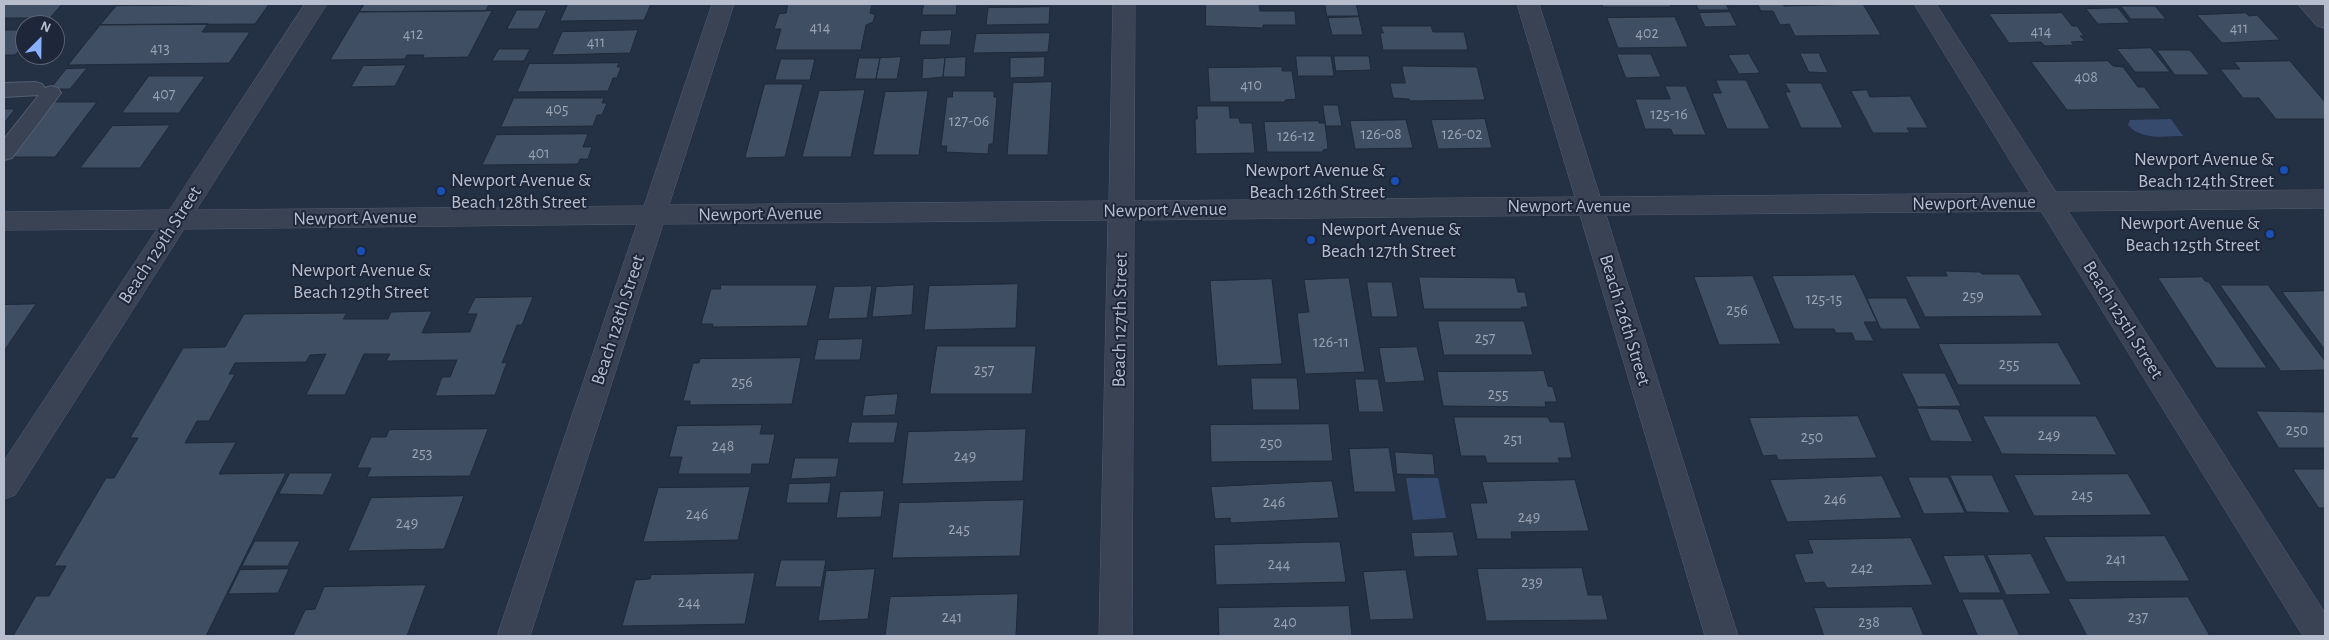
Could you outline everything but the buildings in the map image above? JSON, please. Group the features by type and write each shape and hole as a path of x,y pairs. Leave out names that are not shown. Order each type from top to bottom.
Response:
{"street":[{"name":"Beach 129th Street","path":"4,486 316,4"},
{"name":"Beach 128th Street","path":"514,636 722,4"},
{"name":"Beach 127th Street","path":"1116,636 1124,4"},
{"name":"Beach 126th Street","path":"1528,4 1722,636"},
{"name":"Beach 125th Street","path":"1925,4 2321,636"},
{"path":"2309,4 2325,21"},
{"name":"Newport Avenue","path":"4,221 2325,199"}],"lane":[{"path":"4,90 43,91 4,153"}],"water":[{"path":"2171,119 2183,136 2147,136 2128,125 2130,120"},
{"path":"1406,478 1438,478 1446,518 1413,520"}],"place":[{"name":"Newport Avenue & Beach 124th Street","path":"2284,170"},
{"name":"Newport Avenue & Beach 126th Street","path":"1395,181"},
{"name":"Newport Avenue & Beach 128th Street","path":"441,191"},
{"name":"Newport Avenue & Beach 125th Street","path":"2270,234"},
{"name":"Newport Avenue & Beach 127th Street","path":"1311,240"},
{"name":"Newport Avenue & Beach 129th Street","path":"361,251"}]}
